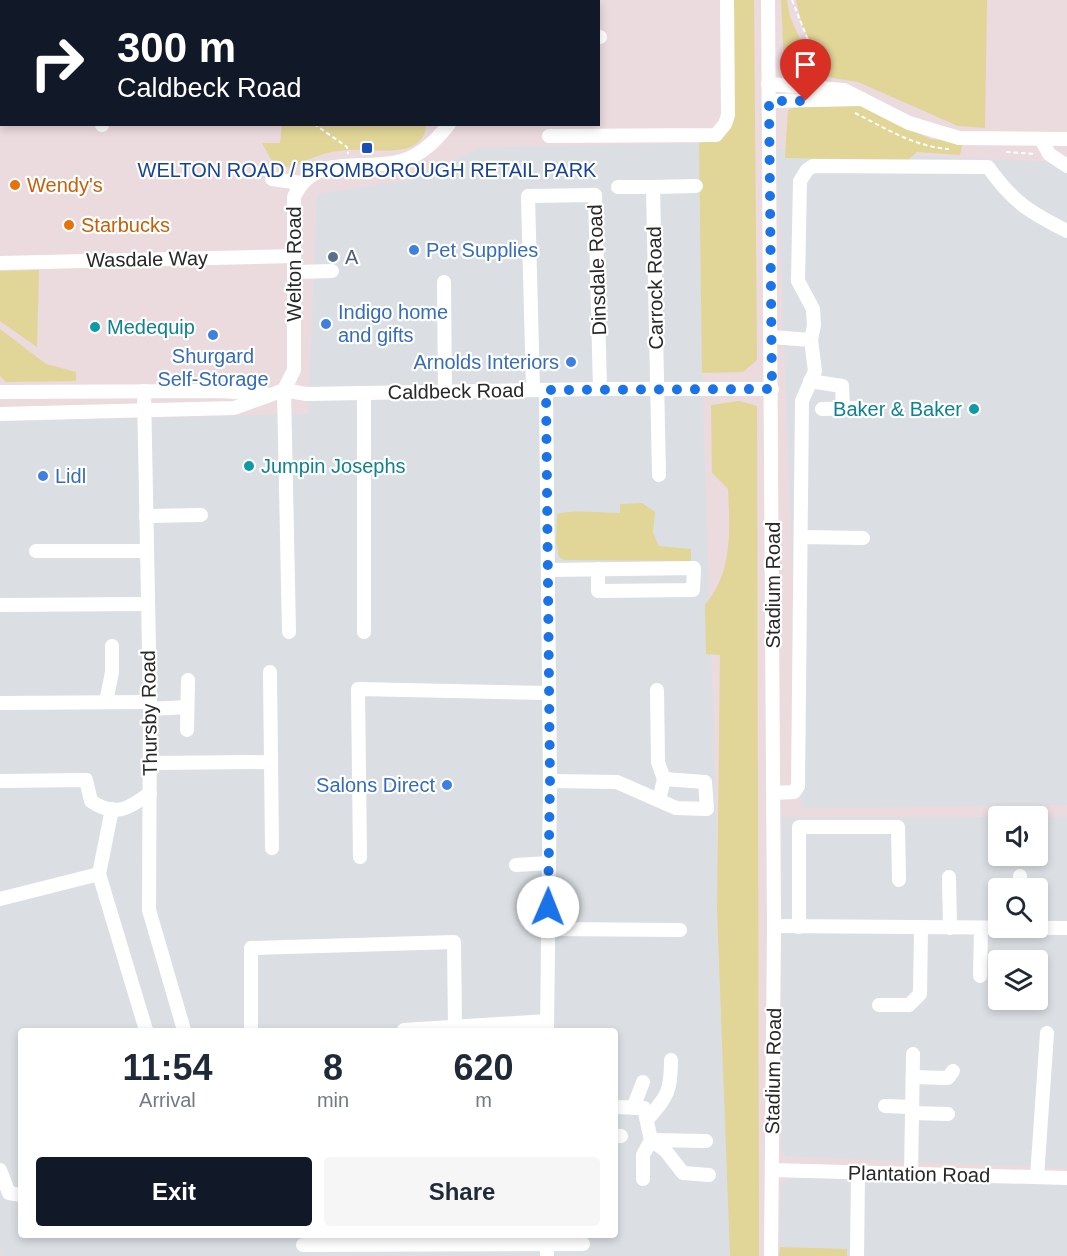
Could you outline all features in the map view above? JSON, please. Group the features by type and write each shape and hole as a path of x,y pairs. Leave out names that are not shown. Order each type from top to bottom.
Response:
{"street":[{"path":"549,136 716,135 725,124 728,115 728,0"},
{"name":"Stadium Road","path":"768,0 774,793 771,1256"},
{"path":"768,84 844,90 909,123 959,138 1067,139"},
{"path":"769,101 862,99"},
{"name":"Welton Road","path":"284,390 294,370 294,197 300,183 312,174 334,166 399,162 422,152 447,126"},
{"path":"1041,139 1049,154 1067,166"},
{"path":"774,793 794,792 798,786 802,401 815,371 816,359 811,340 814,325 813,309 798,281 800,181 807,170 813,166 988,167 1007,193 1032,213 1067,231"},
{"path":"272,179 300,183"},
{"path":"618,187 696,186"},
{"name":"Carrock Road","path":"653,187 659,475"},
{"name":"Dinsdale Road","path":"539,390 528,196 595,195 600,388"},
{"name":"Wasdale Way","path":"0,263 294,256"},
{"path":"295,272 332,271"},
{"path":"444,282 445,392"},
{"path":"771,337 811,340"},
{"path":"810,381 842,386 843,408"},
{"name":"Caldbeck Road","path":"0,414 234,408 284,390 306,394 600,388 772,389"},
{"path":"284,390 289,633"},
{"path":"430,1028 547,1026 550,781 548,570 539,390"},
{"name":"Caldbeck Road","path":"0,392 144,391 270,395"},
{"name":"Thursby Road","path":"144,391 150,705 149,910 183,1028"},
{"path":"364,393 364,632"},
{"path":"0,405 44,404 61,412"},
{"path":"822,409 860,408"},
{"path":"146,516 201,514"},
{"path":"801,537 863,538"},
{"path":"36,551 147,551"},
{"path":"548,570 694,567 693,590 598,591 598,569"},
{"path":"0,605 147,604"},
{"path":"106,702 112,672 112,646"},
{"path":"270,672 272,848"},
{"path":"188,680 188,730"},
{"path":"360,857 358,689 549,693"},
{"path":"657,690 658,762 664,779 659,800"},
{"path":"0,703 106,702 187,707"},
{"path":"150,763 271,762"},
{"path":"550,781 617,782 676,808 707,809 705,782 664,779"},
{"path":"0,781 86,780 91,801 102,809 128,810 150,793"},
{"path":"112,809 99,873 145,1028"},
{"path":"799,927 799,827 898,827 899,880"},
{"path":"516,865 549,863"},
{"path":"0,899 99,873"},
{"path":"949,876 950,928"},
{"path":"774,926 988,928"},
{"path":"879,1005 909,1005 920,994 921,927"},
{"path":"980,976 981,928"},
{"path":"1048,928 1067,928"},
{"path":"548,929 680,930"},
{"path":"252,1028 251,948 454,942 455,1026"},
{"path":"1037,1177 1047,1033"},
{"path":"911,1174 914,1054"},
{"path":"647,1120 667,1096 671,1085 671,1060"},
{"path":"913,1077 948,1078 953,1071"},
{"path":"633,1108 643,1082"},
{"path":"885,1106 948,1114"},
{"path":"618,1107 644,1108 651,1140 643,1155 643,1179"},
{"path":"651,1140 706,1141"},
{"path":"651,1140 665,1150 683,1173 709,1175"},
{"path":"0,1170 9,1193 18,1195"},
{"name":"Plantation Road","path":"772,1170 1067,1178"},
{"path":"857,1256 858,1173"},
{"path":"303,1245 547,1245 577,1248"}],"path":[{"path":"792,0 827,88"},
{"path":"317,126 347,147 350,166"}],"shaded area":[{"path":"731,0 754,0 757,360 743,372 702,373 699,143 714,140 725,133"},
{"path":"781,0 787,0 790,17 818,80 789,76 784,65"},
{"path":"796,0 987,0 985,128 958,126 858,82 828,77 803,28"},
{"path":"804,104 862,105 930,139 963,141 960,155 917,152 908,160 785,158 788,110"},
{"path":"282,126 426,126 423,136 416,144 407,148 325,153 291,168 273,163 262,143 280,143"},
{"path":"699,143 702,373 730,1256 2,1256 0,1248 0,421 308,414 317,194 411,180 480,148"},
{"path":"777,149 1067,163 1067,805 801,808"},
{"path":"39,270 37,347 0,321 0,271"},
{"path":"0,329 46,364 76,372 76,381 6,382 0,376"},
{"path":"739,401 757,406 759,1256 730,1256 717,909 720,655 706,654 705,605 721,579 729,535 728,489 712,473 711,405"},
{"path":"642,503 655,512 653,533 659,546 691,549 691,561 564,560 559,557 556,543 557,514 580,511 620,513 620,504"},
{"path":"782,817 988,817 988,866 1048,866 1048,817 1067,817 1067,1168 786,1156 781,1149"},
{"path":"788,1179 1067,1184 1067,1256 779,1256 781,1184"},
{"path":"780,1247 847,1249 847,1256 779,1256"}],"place":[{"name":"WELTON ROAD / BROMBOROUGH RETAIL PARK","path":"367,148"},
{"name":"Wendy's","path":"15,185"},
{"name":"Starbucks","path":"69,225"},
{"name":"Pet Supplies","path":"414,250"},
{"name":"A","path":"333,257"},
{"name":"Indigo home and gifts","path":"326,324"},
{"name":"Medequip","path":"95,327"},
{"name":"Shurgard Self-Storage","path":"213,335"},
{"name":"Arnolds Interiors","path":"571,362"},
{"name":"Baker & Baker","path":"974,409"},
{"name":"Jumpin Josephs","path":"249,466"},
{"name":"Lidl","path":"43,476"},
{"name":"Salons Direct","path":"447,785"}],"route":[{"path":"548,907 550,781 546,390 772,389 769,101 806,101"}]}
